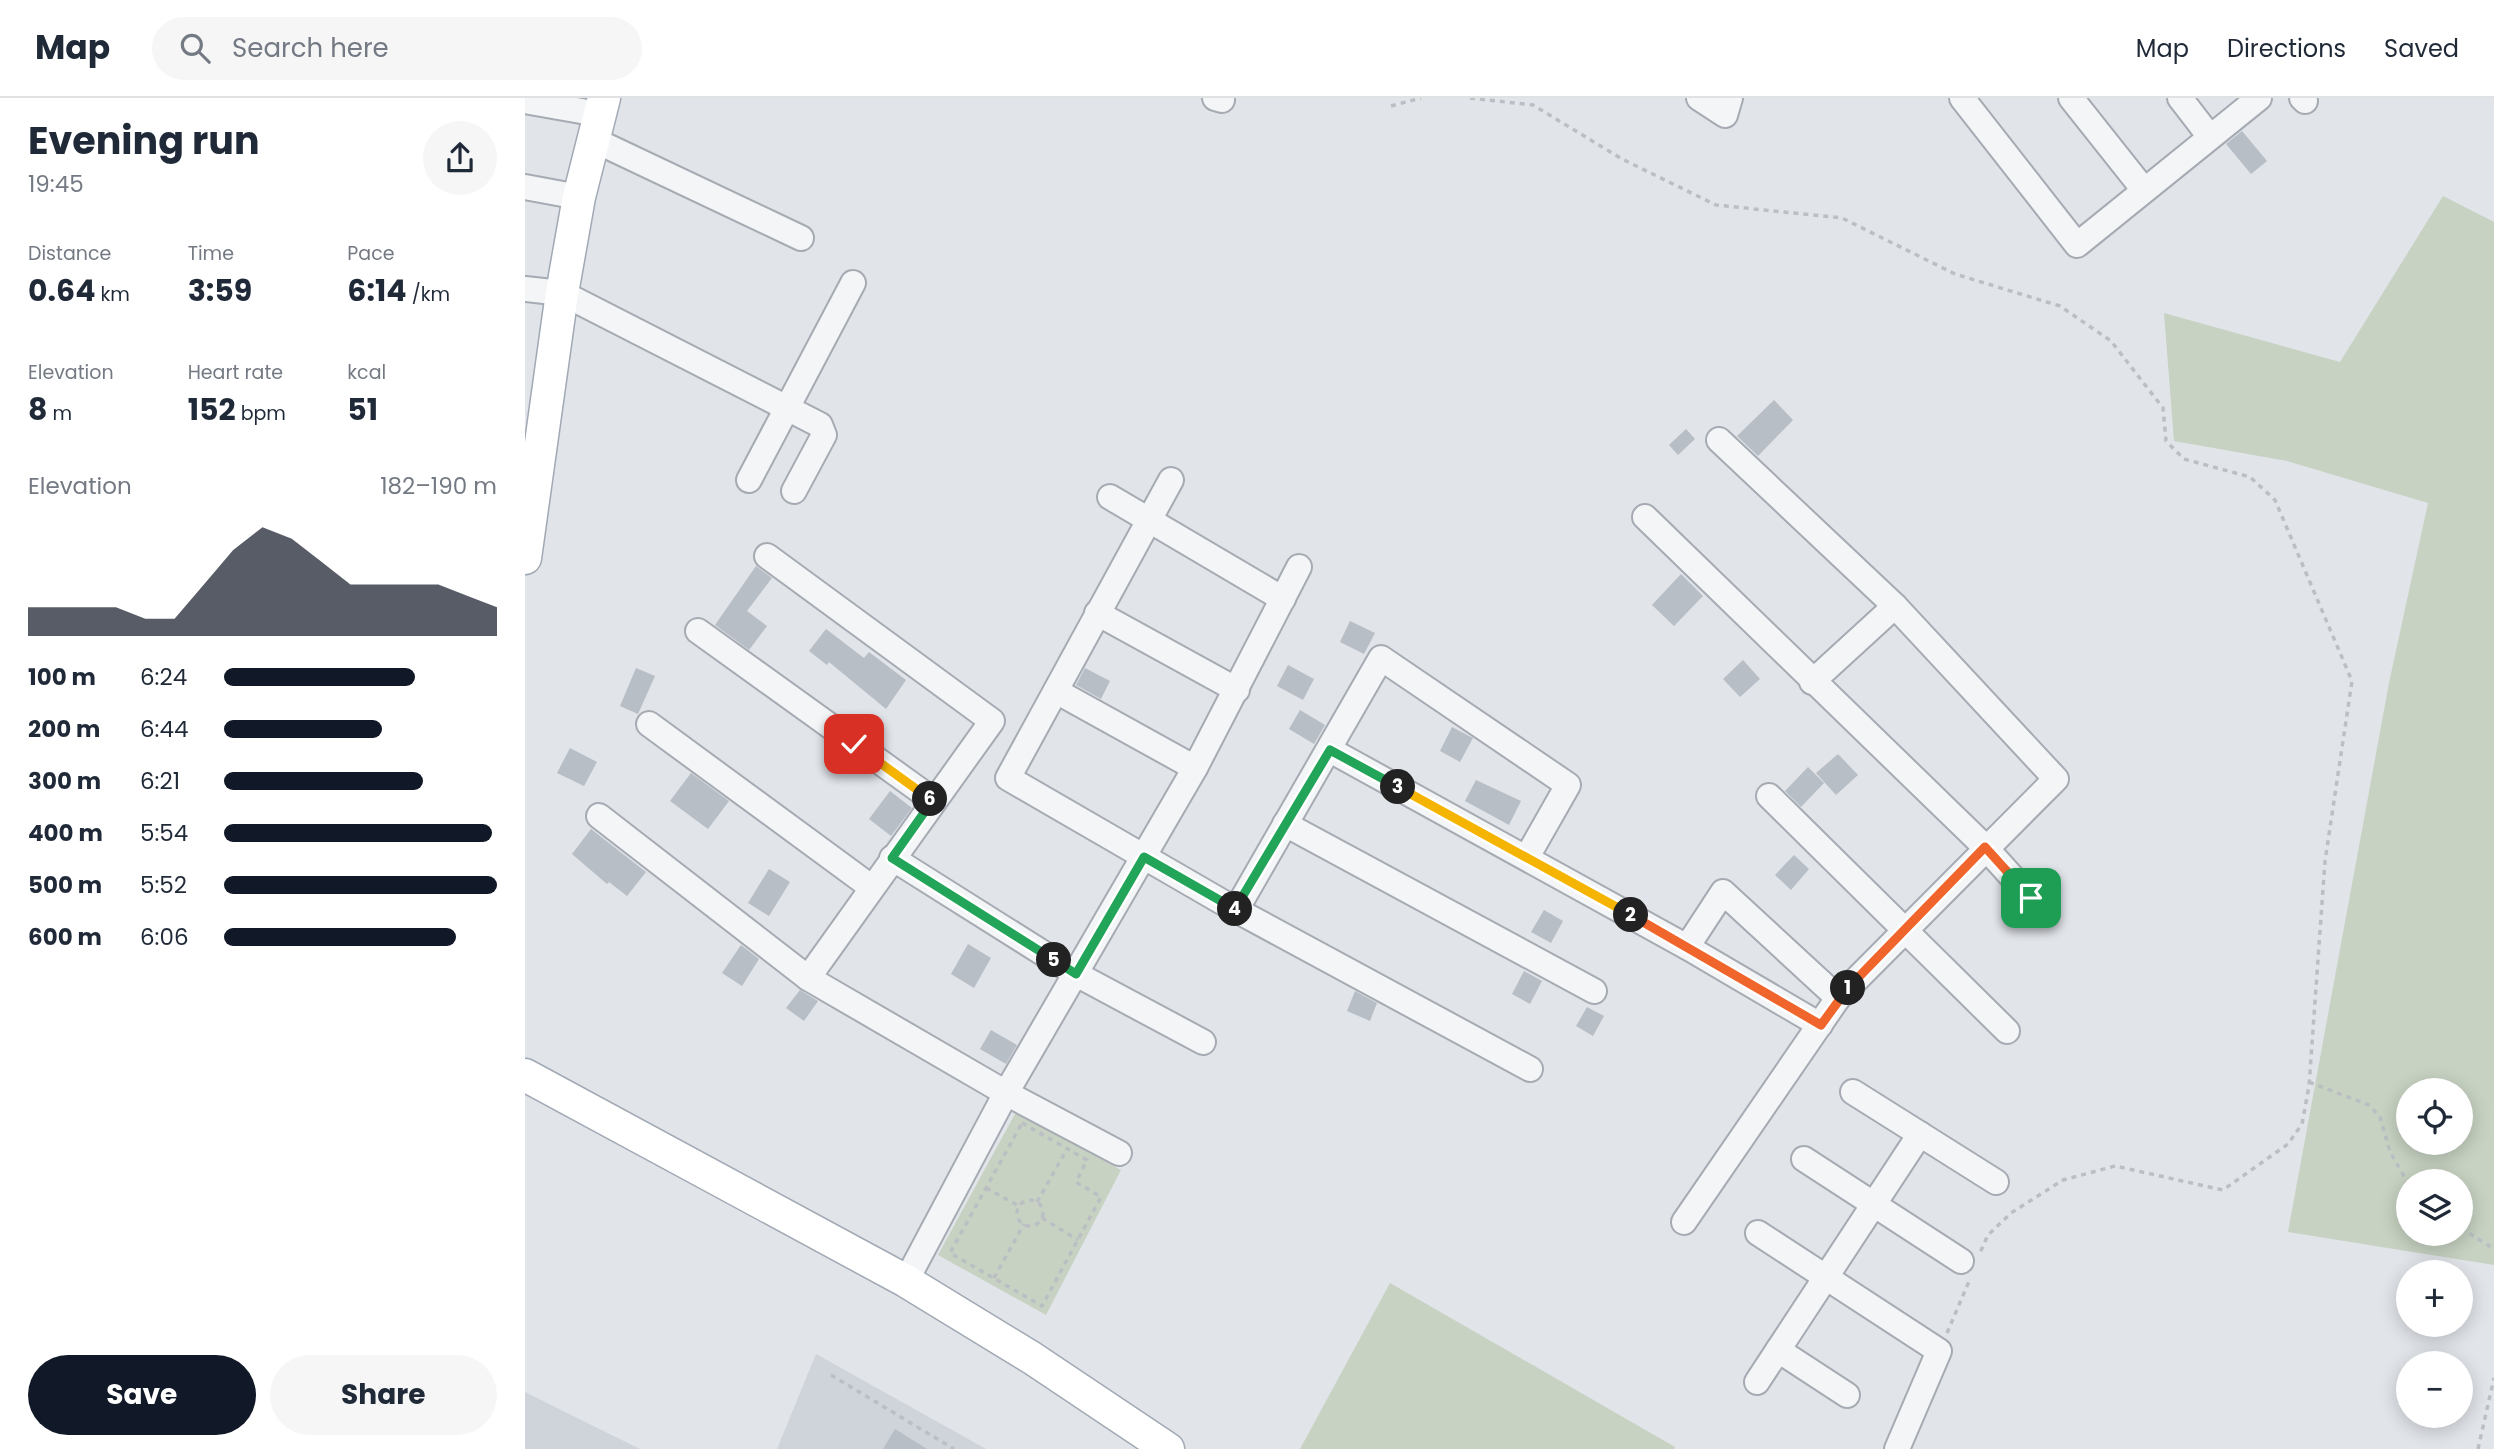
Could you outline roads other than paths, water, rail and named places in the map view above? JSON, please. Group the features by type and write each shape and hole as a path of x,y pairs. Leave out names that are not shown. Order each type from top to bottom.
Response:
{"main road":[{"path":"525,558 562,293 579,197 598,117"},
{"path":"525,1075 906,1282 1032,1358 1168,1449"}],"street":[{"path":"1699,98 1725,115 1730,98"},
{"path":"1962,98 2077,245 2259,98"},
{"path":"2071,98 2144,190"},
{"path":"2180,98 2210,137"},
{"path":"525,101 598,117 801,238"},
{"path":"525,187 579,197"},
{"path":"749,480 853,283"},
{"path":"525,289 562,293 820,425 824,435 794,491"},
{"path":"1684,1222 1838,998 1985,847 2056,779 1895,606 1719,440"},
{"path":"1171,481 1007,778 1236,910 1530,1069"},
{"path":"1110,497 1283,600"},
{"path":"1644,517 1985,847 2031,898"},
{"path":"767,556 992,721 808,978"},
{"path":"906,1282 1006,1093 1195,768 1299,567"},
{"path":"1812,682 1895,606"},
{"path":"1097,613 1237,690"},
{"path":"698,631 933,800"},
{"path":"1236,910 1381,658 1568,785 1527,857"},
{"path":"1056,691 1195,768"},
{"path":"649,724 871,887"},
{"path":"1330,750 1527,857 1821,1025"},
{"path":"1769,796 1906,928 2007,1031"},
{"path":"599,816 808,978 1006,1093 1119,1153"},
{"path":"1285,824 1594,991"},
{"path":"892,858 1076,974 1203,1042"},
{"path":"1687,947 1723,892 1838,998"},
{"path":"1853,1092 1996,1182"},
{"path":"1757,1382 1920,1134"},
{"path":"1804,1159 1971,1263"},
{"path":"1758,1233 1939,1351 1897,1449"},
{"path":"1778,1350 1847,1395"}]}
